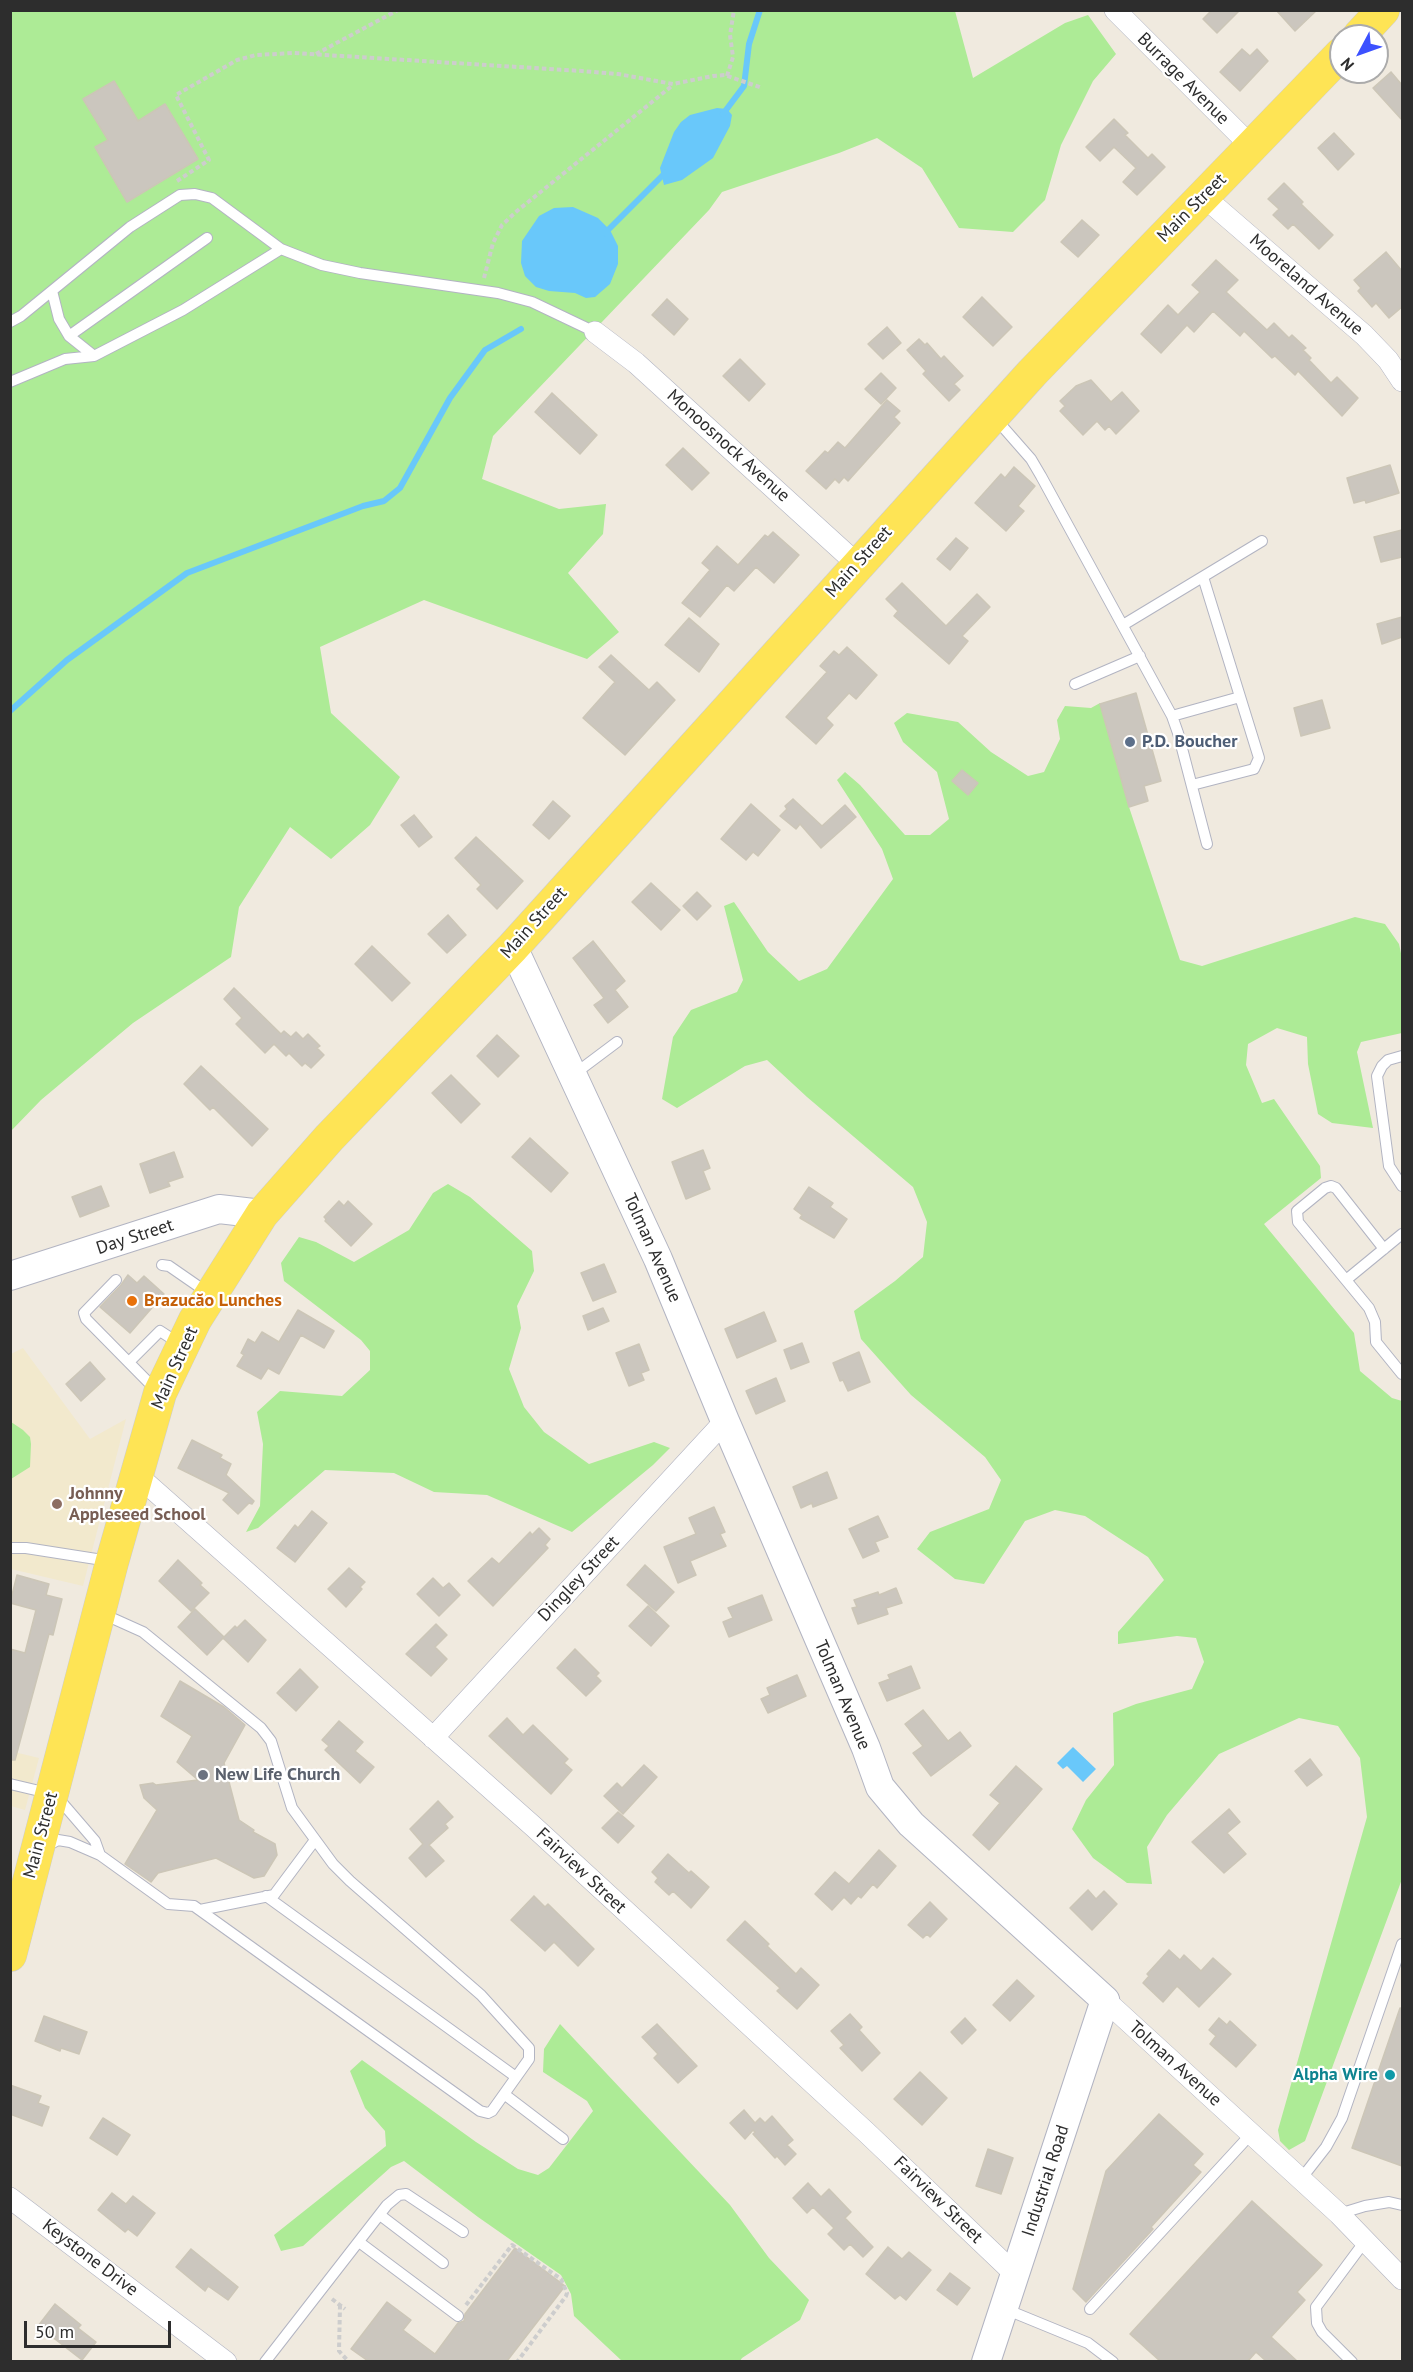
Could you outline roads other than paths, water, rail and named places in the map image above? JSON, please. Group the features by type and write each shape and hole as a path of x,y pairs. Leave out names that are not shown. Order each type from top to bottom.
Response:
{"main road":[{"path":"1370,24 1383,10"},
{"name":"Main Street","path":"10,1954 112,1562 160,1393 182,1346 211,1295 262,1214 328,1138 513,947 993,416 1329,67"}],"street":[{"name":"Burrage Avenue","path":"1115,10 1252,147"},
{"name":"Mooreland Avenue","path":"1203,196 1364,335 1388,360 1402,381"},
{"name":"Monoosnock Avenue","path":"595,332 636,363 857,564"},
{"name":"Tolman Avenue","path":"513,947 658,1259 724,1421 866,1748 880,1787 910,1824 1339,2214 1402,2279"},
{"name":"Day Street","path":"10,1276 219,1209 262,1214"},
{"name":"Dingley Street","path":"433,1738 724,1421"},
{"name":"Fairview Street","path":"137,1475 534,1827 866,2132 1016,2275"},
{"name":"Industrial Road","path":"986,2361 1105,2000"},
{"name":"Keystone Drive","path":"10,2198 226,2361"}],"lane":[{"path":"10,322 21,316 122,233 180,195 195,194 212,198 281,249 322,265 360,273 481,290 532,302 595,332"},
{"path":"69,336 207,238"},
{"path":"10,382 65,359 94,356 183,309 281,249"},
{"path":"52,291 58,319 69,336 94,356"},
{"path":"993,416 1031,459 1172,716 1207,844"},
{"path":"1123,625 1262,542"},
{"path":"1192,785 1254,769 1258,758 1203,577"},
{"path":"1075,684 1140,656"},
{"path":"1172,716 1240,697"},
{"path":"573,1075 617,1042"},
{"path":"1402,1056 1388,1060 1382,1065 1377,1076 1389,1166 1402,1186"},
{"path":"1384,1250 1336,1188 1331,1186 1325,1188 1297,1211 1298,1222 1372,1314 1376,1342 1402,1374"},
{"path":"1346,1280 1402,1234"},
{"path":"162,1264 169,1266 211,1295"},
{"path":"116,1280 84,1313 86,1319 160,1393"},
{"path":"129,1362 160,1331 182,1346"},
{"path":"10,1548 26,1548 112,1562"},
{"path":"35,1855 52,1841 58,1840 100,1855 164,1901 175,1905 188,1904 200,1910 480,2111 488,2113 492,2111 529,2059 529,2048 462,1977 341,1873 292,1808 271,1742 261,1728 144,1632 100,1613"},
{"path":"10,1784 53,1790 65,1809 95,1841 100,1855"},
{"path":"200,1910 274,1895 315,1840"},
{"path":"266,1896 516,2077"},
{"path":"1301,2179 1326,2147 1342,2118 1402,1944"},
{"path":"504,2094 563,2139"},
{"path":"1090,2309 1251,2134"},
{"path":"265,2361 380,2215 399,2195 406,2194 463,2232"},
{"path":"1339,2214 1389,2202 1402,2205"},
{"path":"380,2215 443,2263"},
{"path":"1352,2361 1322,2332 1317,2323 1316,2307 1365,2241"},
{"path":"359,2242 458,2316"},
{"path":"1004,2308 1088,2343 1113,2361"}],"water":[{"path":"717,108 727,109 732,115 730,126 713,158 682,180 664,185 660,168 674,132 690,115"},
{"path":"573,207 598,218 610,230 618,246 618,264 610,284 595,297 586,298 575,293 549,291 536,287 525,276 521,263 522,241 539,216 554,208"},
{"path":"1073,1747 1096,1769 1083,1782 1067,1766 1063,1769 1057,1763"}],"waterway":[{"path":"723,114 744,86 749,44 760,10"},
{"path":"605,233 665,173"},
{"path":"10,711 67,660 187,573 363,506 384,501 400,488 450,398 485,350 521,329"}],"place":[{"name":"P.D. Boucher","path":"1130,742"},
{"name":"Brazucăo Lunches","path":"132,1301"},
{"name":"Johnny Appleseed School","path":"57,1504"},
{"name":"New Life Church","path":"203,1775"},
{"name":"Alpha Wire","path":"1390,2075"}]}
